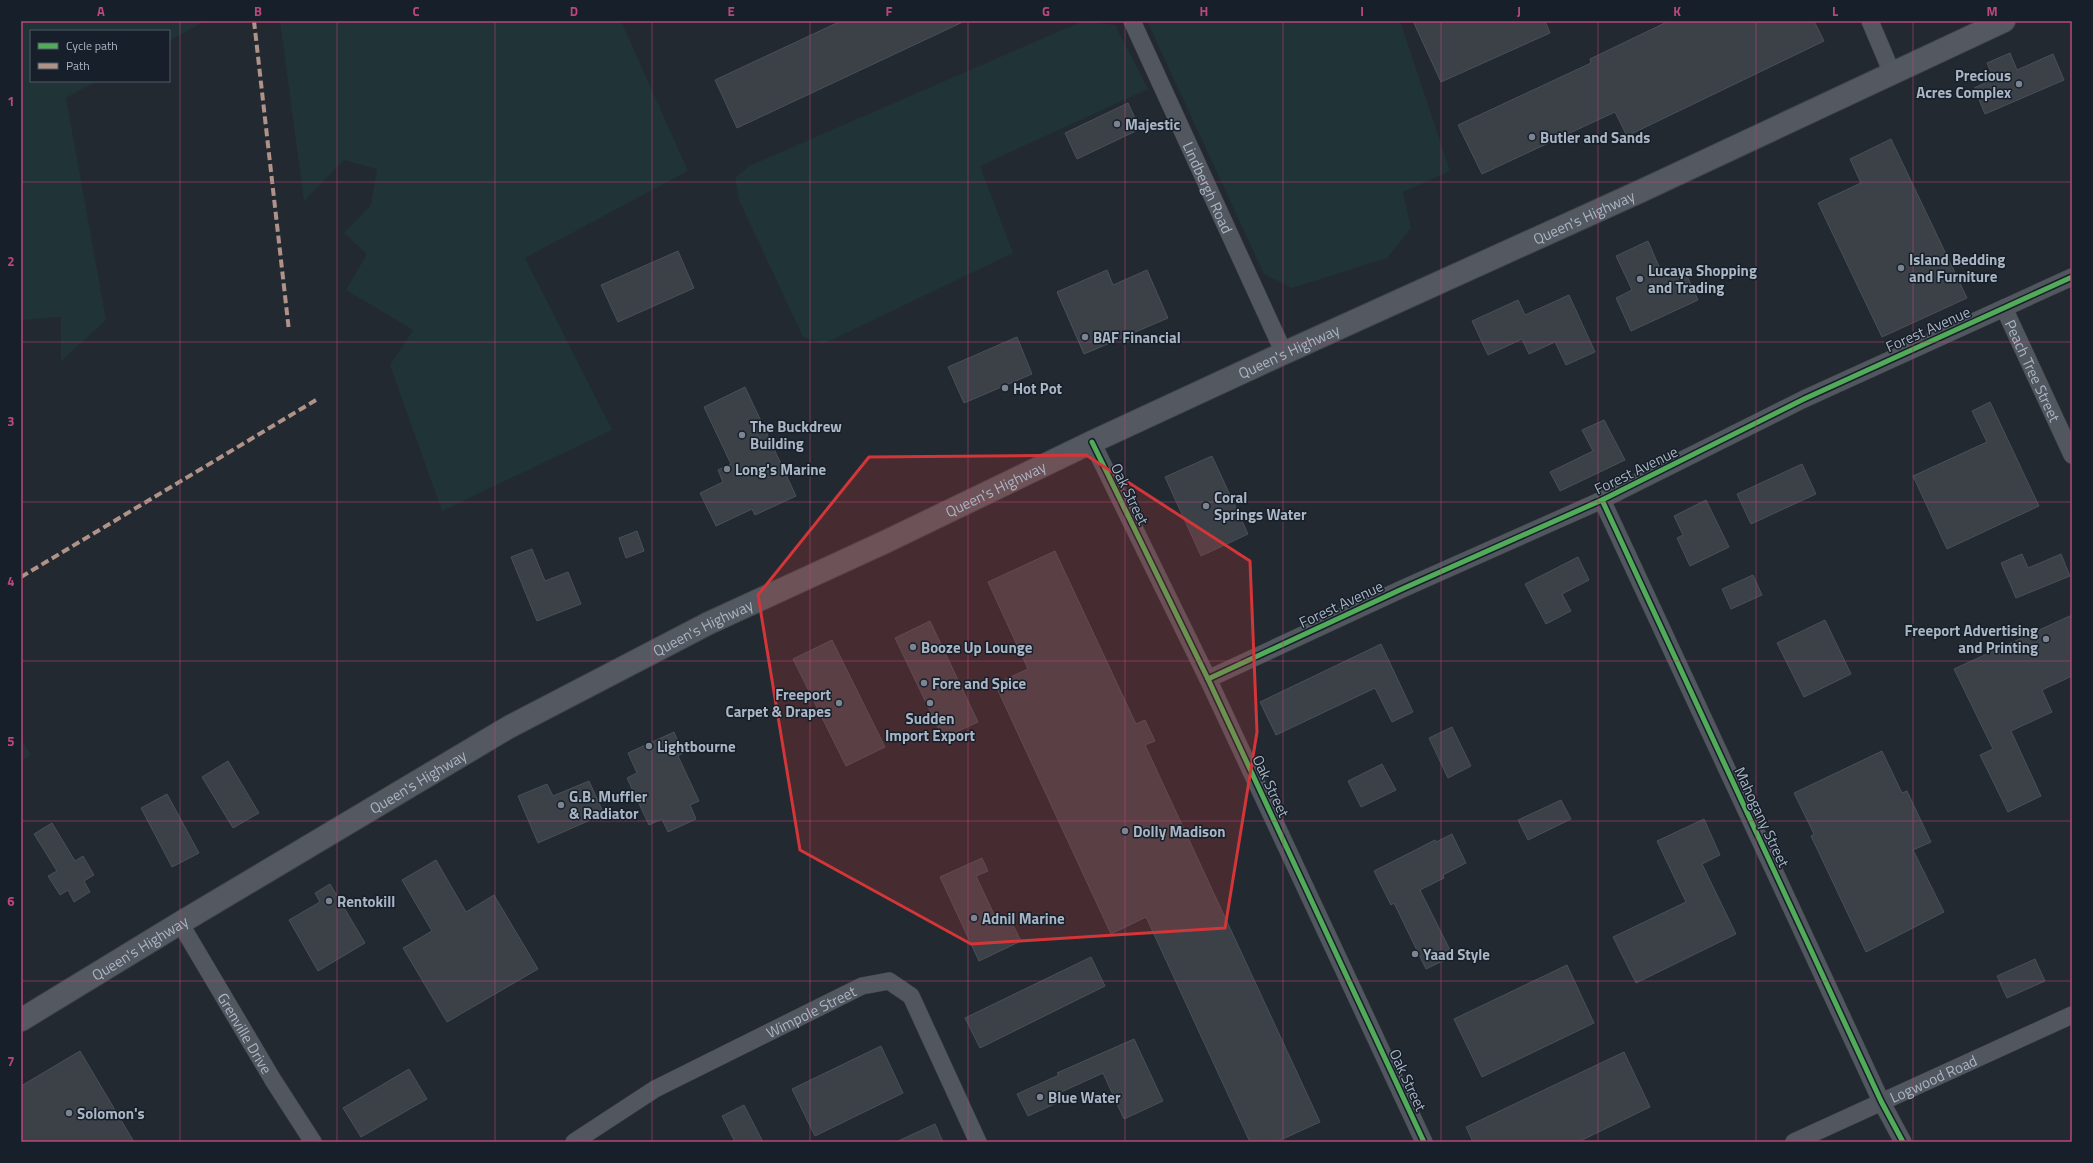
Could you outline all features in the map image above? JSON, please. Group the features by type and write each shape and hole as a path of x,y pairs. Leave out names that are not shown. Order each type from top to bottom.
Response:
{"main road":[{"name":"Queen's Highway","path":"21,1020 180,922 536,713 709,623 885,542 1092,442 1602,209 2004,21"}],"street":[{"name":"Lindbergh Road","path":"1132,21 1284,353"},
{"path":"1870,21 1892,73"},
{"name":"Forest Avenue","path":"1208,679 1402,589 1602,500 1804,399 2072,277"},
{"name":"Peach Tree Street","path":"2004,308 2072,455"},
{"name":"Oak Street","path":"1092,442 1208,679 1424,1142"},
{"name":"Mahogany Street","path":"1602,500 1881,1101 1903,1142"},
{"name":"Grenville Drive","path":"180,922 273,1080 313,1142"},
{"name":"Wimpole Street","path":"574,1142 655,1089 862,986 889,981 911,996 978,1142"},
{"name":"Logwood Road","path":"1794,1142 2072,1015"}],"highlighted area":[{"path":"1086,455 1250,561 1257,732 1225,928 971,944 800,850 758,595 869,457"}],"green space":[{"path":"21,21 205,21 170,40 170,30 30,30 30,82 95,82 66,98 106,320 61,361 61,317 21,320"},
{"path":"280,21 621,21 688,171 525,258 612,430 442,511 390,365 413,330 346,290 367,254 344,233 371,205 377,169 344,160 304,201"},
{"path":"1083,21 1115,25 1148,89 980,166 1013,253 823,344 803,337 739,200 735,178 749,166"},
{"path":"1147,21 1400,21 1450,171 1403,192 1411,228 1387,258 1292,288 1264,274"},
{"path":"21,739 31,755 21,762"}],"building":[{"path":"841,21 965,21 737,128 715,80"},
{"path":"1413,21 1545,21 1550,33 1441,82"},
{"path":"1669,21 1814,21 1824,41 1627,136 1615,112 1482,174 1458,125 1591,63 1590,59"},
{"name":"Precious Acres Complex","path":"2010,53 2017,70 2053,54 2064,80 1985,114 1974,88 1994,79 1987,63"},
{"path":"1128,103 1140,129 1077,159 1065,133"},
{"name":"Island Bedding and Furniture","path":"1891,139 1967,298 1882,337 1818,203 1861,183 1850,159"},
{"path":"1648,241 1663,276 1683,267 1698,300 1631,331 1616,298 1632,290 1616,256"},
{"path":"678,251 694,288 618,322 601,285"},
{"path":"1107,270 1113,285 1147,270 1168,318 1084,354 1057,292"},
{"path":"1569,295 1595,352 1566,365 1555,342 1529,354 1522,339 1488,355 1472,321 1518,300 1525,315"},
{"path":"1017,337 1032,374 964,403 948,367"},
{"name":"The Buckdrew Building","path":"745,387 796,496 755,515 752,509 716,526 700,493 723,482 718,470 731,464 704,407"},
{"path":"1990,402 2039,506 1947,549 1913,476 1987,442 1972,411"},
{"path":"1604,420 1625,460 1560,491 1550,472 1593,451 1582,430"},
{"name":"Coral Springs Water","path":"1212,456 1248,534 1201,556 1165,477"},
{"path":"1802,464 1816,494 1751,524 1737,494"},
{"path":"1706,500 1729,547 1690,566 1677,538 1683,535 1674,516"},
{"path":"637,531 644,551 626,558 619,538"},
{"path":"532,549 545,581 568,572 581,604 537,621 511,557"},
{"name":"Dolly Madison","path":"1055,551 1136,724 1145,720 1155,741 1145,745 1320,1122 1276,1142 1250,1142 1146,917 1111,934 995,684 1028,669 988,582"},
{"path":"2022,554 2028,568 2061,554 2070,576 2016,598 2001,563"},
{"path":"1578,557 1589,580 1562,594 1571,611 1546,624 1525,584"},
{"path":"1753,575 1762,595 1731,609 1722,589"},
{"path":"2072,615 2072,676 2042,690 2052,712 2011,731 2041,796 2008,812 1980,755 1993,749 1954,669"},
{"path":"1825,620 1851,674 1804,697 1777,643"},
{"path":"930,621 978,722 943,738 895,638"},
{"name":"Freeport Carpet & Drapes","path":"832,640 885,747 846,766 793,659"},
{"path":"1381,644 1413,712 1392,722 1375,688 1276,735 1260,702"},
{"path":"1452,727 1471,766 1448,778 1429,738"},
{"path":"674,732 683,753 678,756 699,801 690,805 696,819 668,832 662,819 649,825 627,778 637,773 628,753"},
{"path":"1882,751 1902,793 1907,791 1931,842 1913,850 1944,912 1866,952 1811,836 1814,834 1794,793"},
{"path":"228,761 259,813 233,828 202,777"},
{"path":"1382,764 1396,790 1361,807 1348,781"},
{"name":"G.B. Muffler & Radiator","path":"589,781 604,814 538,843 518,796 547,784 553,796"},
{"path":"167,794 199,853 172,867 141,808"},
{"path":"1561,800 1571,819 1528,840 1518,820"},
{"path":"1704,819 1720,855 1702,864 1736,934 1636,983 1613,937 1686,902 1657,841"},
{"path":"52,823 75,861 83,856 94,875 84,881 90,892 74,902 68,890 60,895 48,876 57,871 34,834"},
{"path":"1452,834 1466,863 1443,875 1444,878 1420,890 1453,956 1426,969 1394,903 1391,905 1374,871 1435,840 1436,842"},
{"path":"982,858 988,871 976,876 1000,927 1011,921 1021,941 979,961 940,877"},
{"path":"436,860 466,912 494,895 538,969 447,1022 403,948 432,931 402,880"},
{"path":"330,884 365,943 318,971 289,920 320,902 315,893"},
{"path":"1091,957 1105,986 980,1048 965,1018"},
{"path":"2035,959 2045,981 2007,998 1997,976"},
{"path":"1567,965 1594,1023 1482,1077 1454,1019"},
{"name":"Blue Water","path":"1134,1039 1163,1101 1124,1119 1103,1073 1059,1093 1063,1100 1028,1116 1017,1094 1059,1075 1057,1073"},
{"path":"881,1046 903,1093 815,1136 792,1089"},
{"name":"Solomon's","path":"80,1051 134,1142 21,1142 21,1086"},
{"path":"1624,1052 1650,1107 1578,1142 1473,1142 1466,1127"},
{"path":"409,1069 427,1099 361,1137 343,1108"},
{"path":"744,1105 763,1142 735,1142 722,1116"},
{"path":"935,1124 943,1142 896,1142"}],"marked path":[{"path":"254,21 289,331"},
{"path":"21,577 316,400"}],"cycle path":[{"path":"1208,679 1402,589 1602,500 1804,399 2072,277"},
{"path":"1092,442 1208,679 1424,1142"},
{"path":"1602,500 1881,1101 1903,1142"}],"place":[{"name":"Precious Acres Complex","path":"2019,84"},
{"name":"Majestic","path":"1117,124"},
{"name":"Butler and Sands","path":"1532,137"},
{"name":"Island Bedding and Furniture","path":"1901,268"},
{"name":"Lucaya Shopping and Trading","path":"1640,279"},
{"name":"BAF Financial","path":"1085,337"},
{"name":"Hot Pot","path":"1005,388"},
{"name":"The Buckdrew Building","path":"742,435"},
{"name":"Long's Marine","path":"727,469"},
{"name":"Coral Springs Water","path":"1206,506"},
{"name":"Freeport Advertising and Printing","path":"2046,639"},
{"name":"Booze Up Lounge","path":"913,647"},
{"name":"Fore and Spice","path":"924,683"},
{"name":"Freeport Carpet & Drapes","path":"839,703"},
{"name":"Sudden Import Export","path":"930,703"},
{"name":"Lightbourne","path":"649,746"},
{"name":"G.B. Muffler & Radiator","path":"561,805"},
{"name":"Dolly Madison","path":"1125,831"},
{"name":"Rentokill","path":"329,901"},
{"name":"Adnil Marine","path":"974,918"},
{"name":"Yaad Style","path":"1415,954"},
{"name":"Blue Water","path":"1040,1097"},
{"name":"Solomon's","path":"69,1113"}]}
